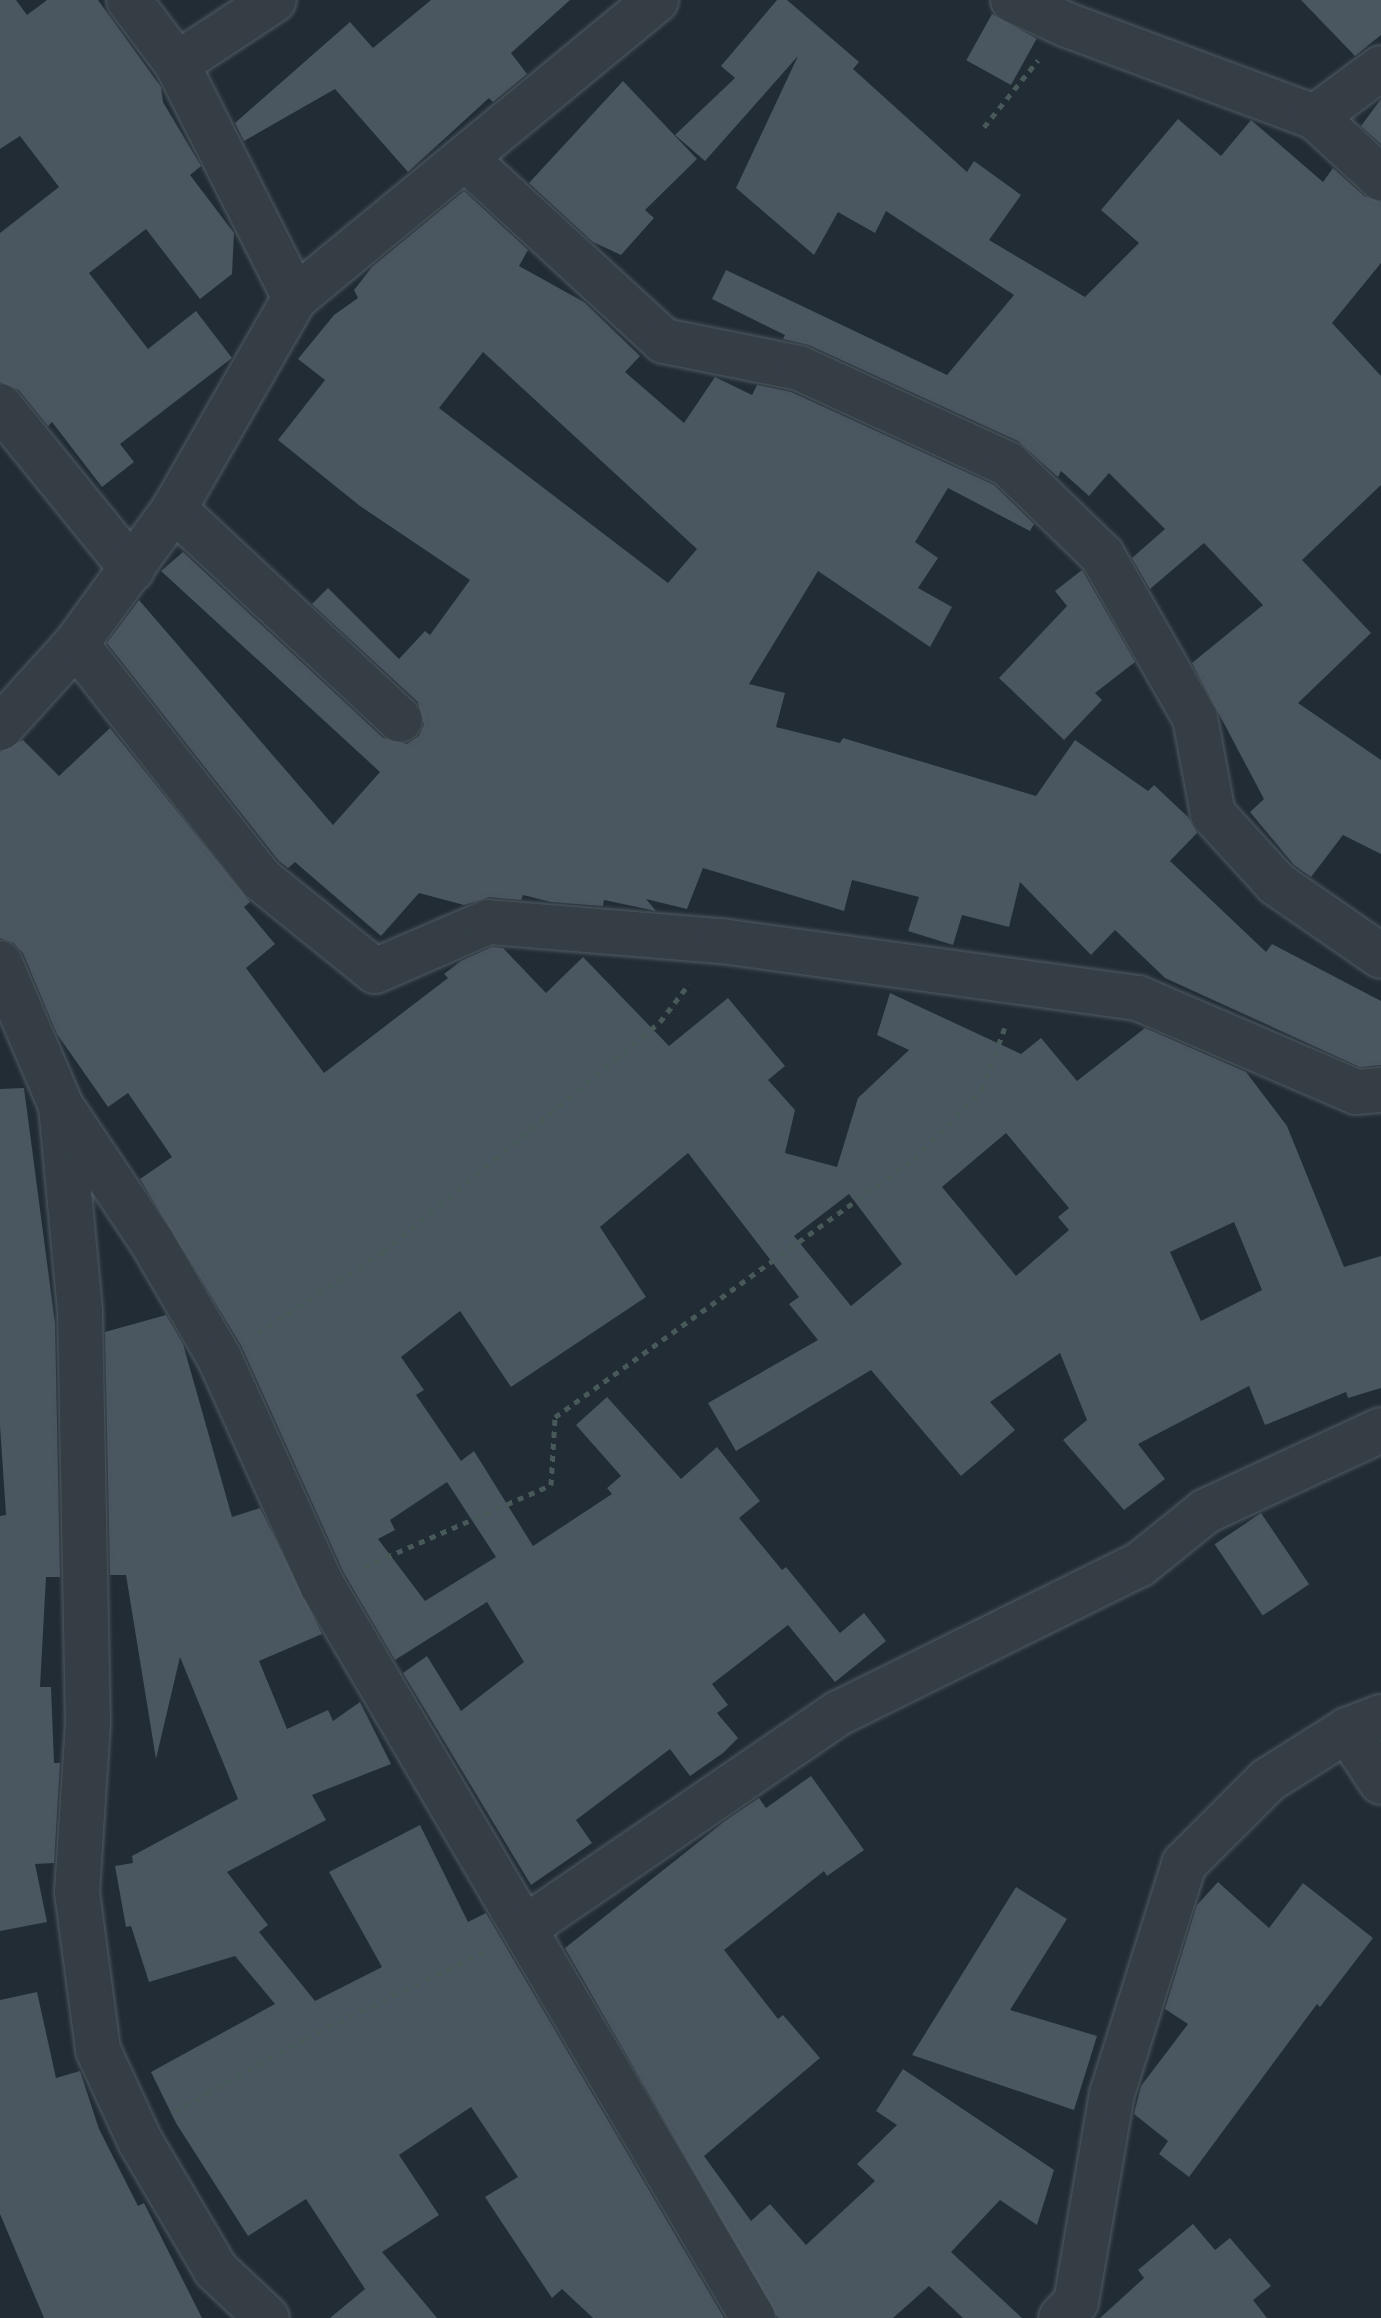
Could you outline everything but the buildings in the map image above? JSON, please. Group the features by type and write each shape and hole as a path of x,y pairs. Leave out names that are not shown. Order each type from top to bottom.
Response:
{"street":[{"path":"129,0 177,64 295,298"},
{"path":"177,64 274,0"},
{"path":"0,728 76,644 174,509 295,298 656,0"},
{"path":"1013,0 1067,25 1315,117 1381,178"},
{"path":"1315,117 1381,68"},
{"path":"466,159 664,341 799,368 1008,464 1102,555 1195,718 1213,814 1277,884 1381,956"},
{"path":"0,406 132,569"},
{"path":"174,509 400,720"},
{"path":"76,644 261,879 375,971 488,922 721,941 1138,998 1356,1092 1381,1090"},
{"path":"0,963 61,1106 152,1242 219,1357 322,1585 526,1927 753,2318"},
{"path":"61,1106 80,1311 88,1542 88,1722 77,1892 98,2050 140,2141 216,2270 261,2315"},
{"path":"526,1927 839,1713 1139,1565 1206,1511 1381,1430"},
{"path":"1061,2318 1076,2302 1112,2094 1184,1864 1268,1780 1364,1724 1381,1782"}],"path":[{"path":"984,127 1067,25"},
{"path":"219,1357 383,1252 660,1022 721,941"},
{"path":"322,1585 551,1485 555,1417 914,1159 982,1090 1022,980"},
{"path":"140,2141 189,2100 526,1927"}]}
